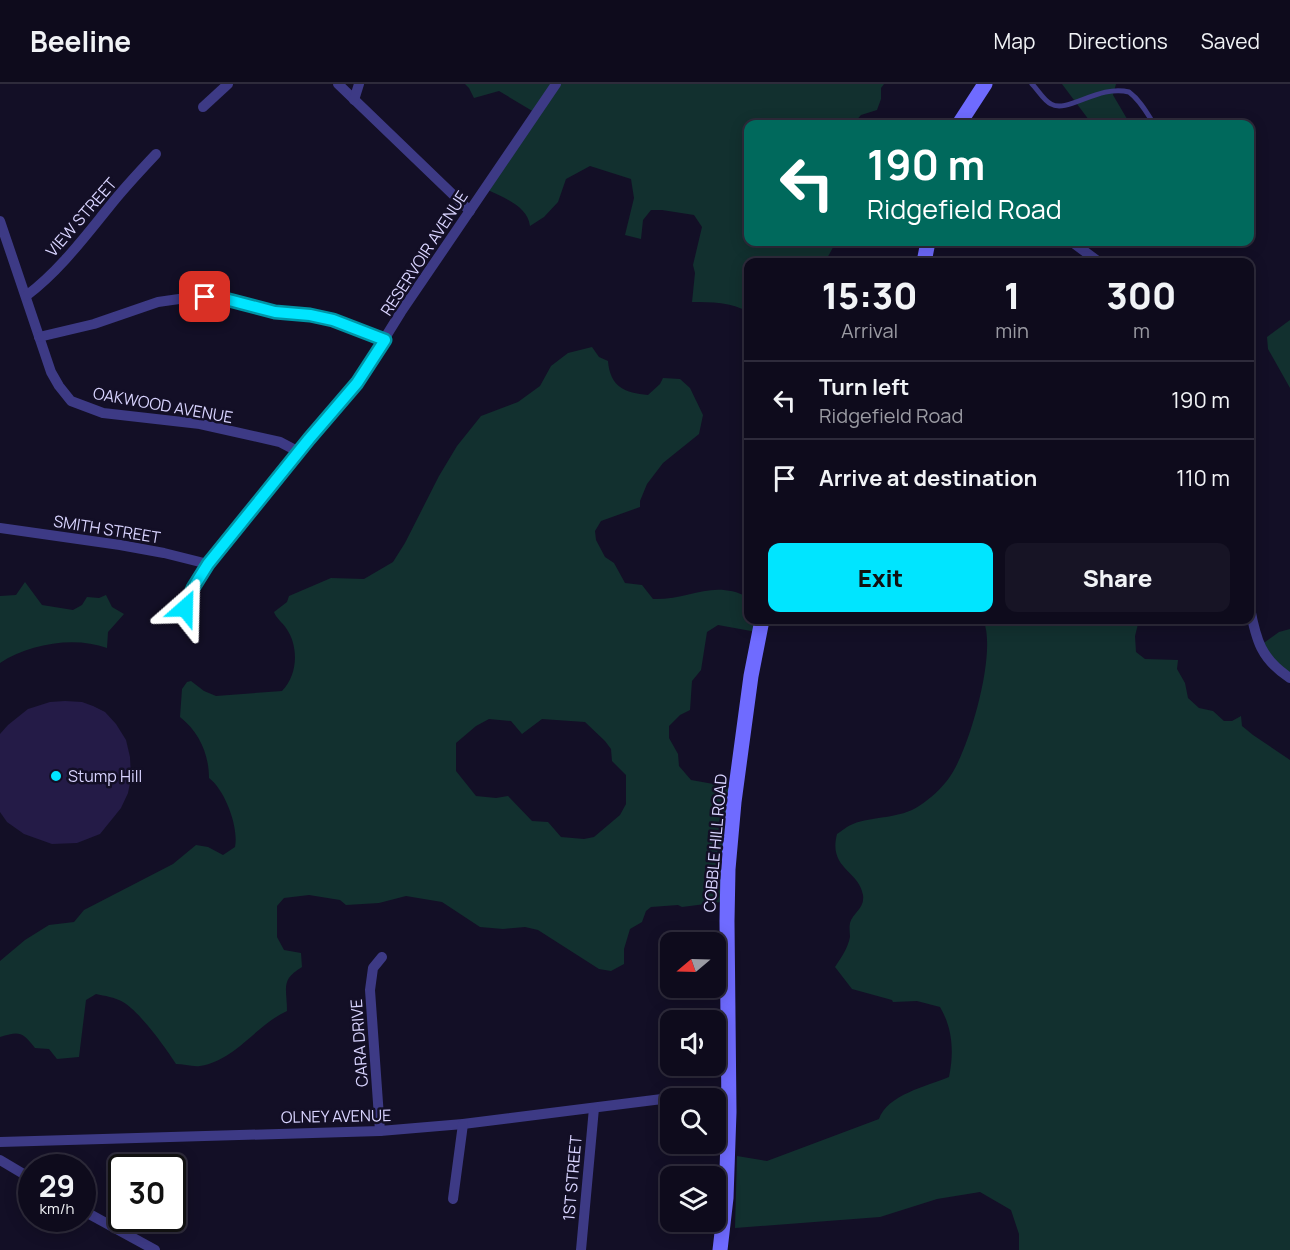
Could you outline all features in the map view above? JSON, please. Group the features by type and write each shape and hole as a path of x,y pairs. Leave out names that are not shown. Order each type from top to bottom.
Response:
{"street":[{"path":"203,107 228,84"},
{"path":"338,84 470,211"},
{"path":"354,100 359,84"},
{"name":"RESERVOIR AVENUE","path":"185,608 193,588 208,564 357,383 401,312 556,84"},
{"path":"962,120 985,84"},
{"name":"VIEW STREET","path":"26,297 72,253 109,206 156,154"},
{"name":"OAKWOOD AVENUE","path":"0,221 51,372 66,397 76,404 103,413 219,428 280,442 299,452"},
{"path":"1078,246 1094,258"},
{"path":"39,337 94,324 158,302 212,297 258,308 333,320 385,340"},
{"name":"SMITH STREET","path":"0,528 120,545 208,564"},
{"name":"COBBLE HILL ROAD","path":"720,1250 726,1198 729,1092 728,869 742,738 761,624"},
{"path":"1253,624 1262,652 1271,663 1290,678"},
{"name":"CARA DRIVE","path":"380,1131 370,990 374,968 382,957"},
{"name":"OLNEY AVENUE","path":"0,1142 380,1131 463,1124 660,1100"},
{"name":"1ST STREET","path":"581,1250 594,1108"},
{"path":"453,1199 463,1124"},
{"path":"0,1160 18,1171"},
{"path":"96,1218 154,1250"}],"lane":[{"path":"1032,84 1050,104 1056,106 1063,105 1093,89 1104,86 1118,87 1128,91 1151,120"}],"green space":[{"path":"465,84 884,84 881,88 881,99 877,110 861,115 857,120 744,120 744,246 834,246 827,258 744,258 744,310 728,304 692,302 695,273 693,265 702,227 694,215 651,210 643,220 641,239 625,235 634,198 631,179 590,166 566,179 558,202 544,217 530,226 525,213 506,199 486,189 534,112 499,91 474,98"},
{"path":"1062,84 1116,84 1113,95 1128,120 1089,120"},
{"path":"1290,320 1290,388 1268,349 1267,337"},
{"path":"592,347 599,357 608,361 612,377 620,387 648,395 663,378 680,379 690,388 703,415 699,434 663,463 647,484 640,507 601,521 595,531 596,540 605,557 614,563 625,583 642,585 653,599 712,590 735,592 744,595 744,624 765,624 762,633 718,625 707,632 701,670 692,681 690,710 680,715 669,726 669,738 678,754 679,766 691,780 736,788 729,901 682,907 678,905 651,907 646,911 642,922 630,929 624,949 624,964 611,971 599,969 538,930 525,927 503,929 480,927 442,902 406,896 379,903 346,905 340,900 309,895 284,898 277,906 277,937 284,950 301,953 302,967 290,976 286,985 287,1011 224,1057 200,1066 176,1064 137,1013 123,1002 96,994 86,1000 79,1057 57,1059 49,1049 35,1048 20,1034 0,1037 0,961 25,940 49,925 74,922 84,910 173,864 196,845 208,847 223,855 235,847 233,820 220,791 209,778 209,769 202,744 193,729 180,717 182,689 187,682 191,681 204,691 216,696 282,691 294,669 295,652 290,635 274,612 287,602 289,596 331,578 364,579 393,562 457,446 481,416 518,402 540,386 551,366 568,353","holes":["489,719 511,721 522,734 542,719 585,722 605,741 611,749 612,761 626,775 626,804 620,815 594,837 584,839 561,837 548,822 532,821 508,796 496,798 476,796 456,771 456,743 476,726"]},
{"path":"25,582 42,605 73,610 82,605 87,597 99,598 106,595 112,607 124,614 108,632 107,648 94,644 66,642 24,651 0,663 0,596 16,595"},
{"path":"984,624 1138,624 1135,636 1136,652 1145,659 1178,660 1177,669 1185,683 1188,698 1199,708 1213,711 1224,721 1232,721 1241,716 1242,726 1290,760 1290,1250 1019,1250 1019,1234 1011,1210 980,1192 937,1199 880,1217 735,1228 737,1156 767,1161 879,1119 890,1104 909,1092 949,1077 952,1059 950,1032 940,1007 917,1001 893,1002 852,989 835,967 848,945 850,925 861,907 863,895 856,880 840,862 835,846 837,834 849,826 861,821 911,810 931,797 949,778 957,765 973,724 984,676 987,634"},
{"path":"1290,629 1290,680 1261,645 1279,632"}],"building":[{"path":"50,702 82,702 93,706 105,712 116,724 126,740 131,778 128,793 121,808 100,834 77,843 52,844 24,834 7,822 0,812 0,734 28,709"}],"place":[{"name":"Stump Hill","path":"56,776"}],"route":[{"path":"185,608 193,588 208,564 309,439 336,410 369,366 385,340 333,320 310,315 275,312 229,300 205,297"}]}
